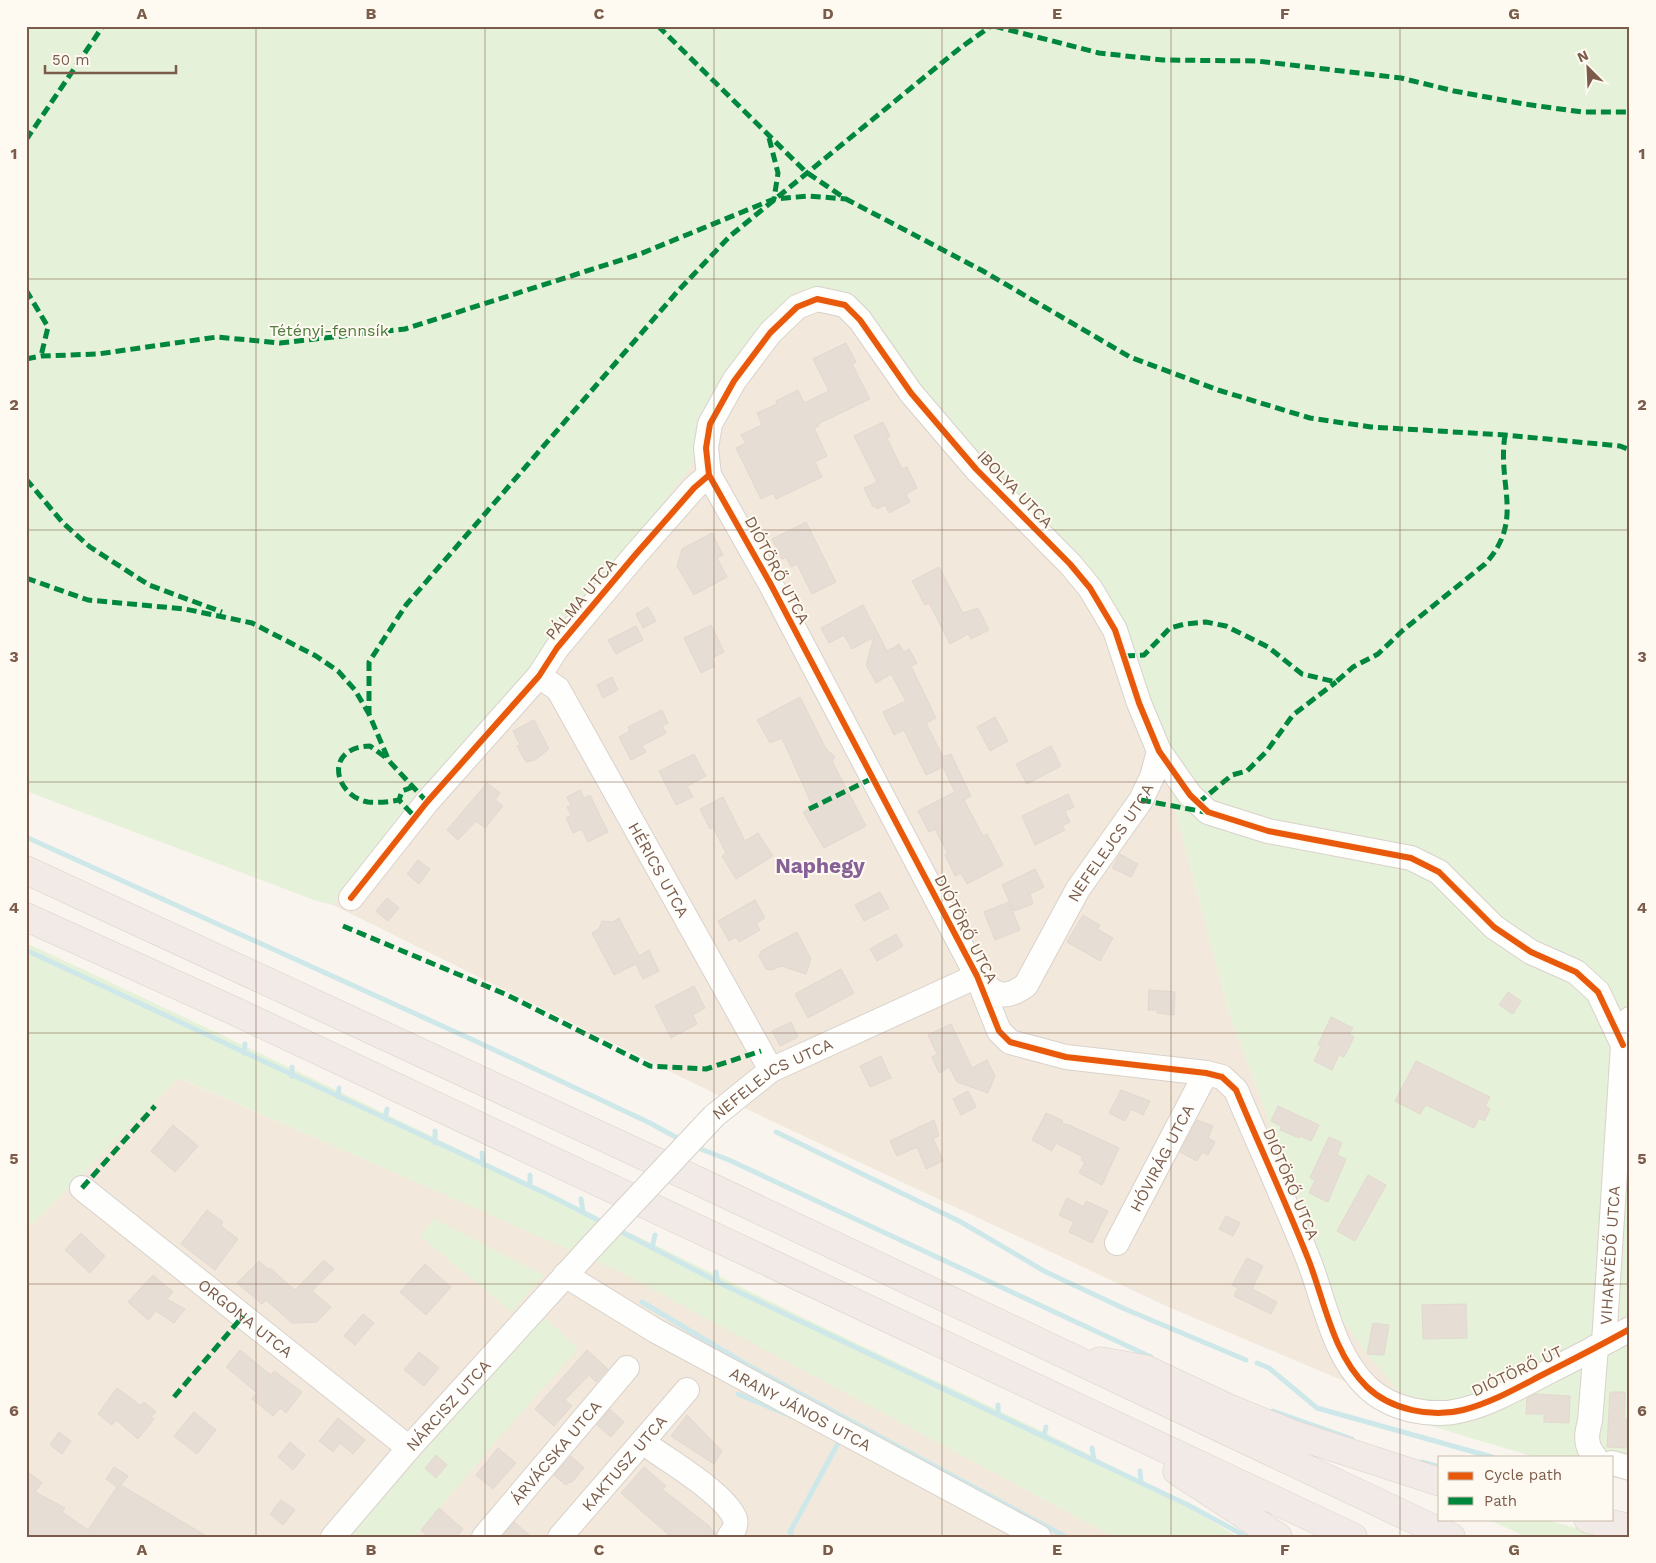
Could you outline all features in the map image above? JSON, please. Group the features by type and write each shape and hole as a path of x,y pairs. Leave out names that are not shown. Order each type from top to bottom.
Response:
{"highway":[{"path":"26,870 696,1180 1451,1537"},
{"path":"26,917 230,1009 1352,1537"},
{"path":"1061,1354 1145,1369 1226,1407 1292,1434 1438,1481"},
{"path":"1090,1414 1278,1537"},
{"path":"1593,1520 1630,1528"}],"street":[{"name":"IBOLYA UTCA","path":"709,475 706,448 710,424 734,381 770,333 797,307 816,299 845,305 860,320 911,393 976,469 1070,564 1090,588 1115,630 1139,703 1159,751 1190,794 1208,812 1268,831 1411,858 1439,872 1494,926 1531,952 1576,972 1598,992 1623,1045"},
{"name":"PÁLMA UTCA","path":"351,898 427,802 539,676 557,648 636,554 694,488 709,475"},
{"name":"DIÓTÖRŐ UTCA","path":"709,475 770,583 976,976 1004,1037 1018,1045 1066,1057 1206,1072 1222,1077 1236,1090 1309,1262 1330,1326"},
{"name":"HÉRICS UTCA","path":"539,676 558,689 771,1070"},
{"name":"NEFELEJCS UTCA","path":"1000,1030 1078,889 1141,800 1152,777 1159,751"},
{"name":"NEFELEJCS UTCA","path":"565,1275 714,1116 771,1070 976,976"},
{"path":"976,976 991,992 1006,994 1016,992 1026,985"},
{"name":"VIHARVÉDŐ UTCA","path":"1594,1456 1588,1449 1587,1433 1600,1345 1623,1045 1630,1019"},
{"name":"HÓVIRÁG UTCA","path":"1116,1243 1206,1072"},
{"name":"ORGONA UTCA","path":"82,1188 409,1448"},
{"name":"NÁRCISZ UTCA","path":"333,1537 409,1448 565,1275"},
{"name":"ARANY JÁNOS UTCA","path":"565,1275 656,1331 1039,1537"},
{"name":"DIÓTÖRŐ ÚT","path":"1330,1326 1355,1373 1368,1388 1384,1399 1417,1411 1461,1411 1486,1403 1630,1329"},
{"name":"ÁRVÁCSKA UTCA","path":"484,1537 627,1368"},
{"name":"KAKTUSZ UTCA","path":"560,1537 687,1390"},
{"path":"654,1450 697,1480 724,1504 735,1519 735,1530 729,1537"},
{"path":"1614,1464 1630,1468"}],"shaded area":[{"path":"840,265 954,427 1109,595 1167,779 1229,1012 1342,1319 1367,1354 1417,1412 1164,1305 742,1107 333,905 314,900 616,446 726,306"},
{"path":"178,1078 618,1270 1114,1537 26,1537 26,1230"}],"green space":[{"name":"Tétényi-fennsík","path":"26,26 1630,26 1630,1481 1614,1477 1614,1456 1531,1456 1428,1425 1367,1354 1342,1319 1229,1012 1167,779 1109,595 954,427 950,428 855,304 830,287 794,292 742,351 704,416 692,465 624,554 333,905 314,900 26,791"},
{"path":"26,943 318,1081 857,1344 1022,1422 1131,1476 1238,1537 1114,1537 618,1271 179,1078 26,1230"},
{"path":"434,1219 544,1275 512,1312 420,1236"},
{"path":"547,1319 578,1349 497,1440 415,1537 349,1537 536,1324"},
{"path":"1490,1520 1546,1520 1612,1537 1526,1537"}],"building":[{"path":"846,343 856,362 852,364 870,399 818,424 819,426 814,428 827,456 815,462 822,477 776,499 773,493 761,499 736,448 746,443 741,435 762,425 757,413 777,404 776,401 798,390 804,403 829,391 813,359"},
{"path":"883,422 890,436 887,438 902,469 907,467 917,488 906,494 910,502 889,513 885,505 877,509 875,506 873,507 864,488 877,482 854,436"},
{"path":"806,522 836,582 812,594 797,564 791,567 786,557 782,559 772,539"},
{"path":"712,533 723,555 717,558 727,577 694,595 677,566 682,549"},
{"path":"939,567 963,613 978,608 989,630 971,639 968,634 950,644 929,603 925,605 912,581"},
{"path":"863,605 887,651 899,644 904,652 909,649 917,663 911,666 936,718 926,723 943,757 951,754 971,796 964,800 983,836 987,834 1003,865 967,884 961,873 955,876 945,855 948,854 935,829 929,832 918,811 955,792 943,767 926,775 904,730 894,735 883,712 906,701 891,674 876,683 866,665 874,637 852,649 844,635 829,643 821,628"},
{"path":"648,607 656,621 643,628 636,614"},
{"path":"711,625 724,652 712,658 715,666 701,673 684,638"},
{"path":"636,626 643,640 616,654 608,640"},
{"path":"612,677 618,690 603,698 597,685"},
{"path":"800,697 826,749 835,757 832,761 866,826 824,848 803,812 813,807 782,738 770,743 757,720"},
{"path":"662,710 668,723 662,726 666,733 642,746 646,752 631,760 619,737 630,731 628,727"},
{"path":"995,717 1008,741 990,751 977,727"},
{"path":"534,720 549,749 535,760 526,762 517,746 520,745 513,731"},
{"path":"1051,746 1061,766 1027,784 1016,764"},
{"path":"694,754 706,776 687,786 693,797 676,805 659,771"},
{"path":"487,783 500,793 495,800 503,806 485,828 476,821 458,840 447,830"},
{"path":"580,790 584,798 590,795 608,832 588,842 582,829 573,833 566,818 571,815 567,807 571,805 567,797"},
{"path":"1068,794 1074,807 1065,811 1070,822 1062,826 1065,830 1035,845 1022,816"},
{"path":"723,797 745,841 758,833 773,856 736,879 722,856 726,853 713,827 710,829 700,809"},
{"path":"1120,854 1138,864 1131,877 1112,868"},
{"path":"418,860 430,869 419,884 407,874"},
{"path":"1035,869 1044,887 1030,894 1033,904 1014,911 1002,885"},
{"path":"880,892 889,908 864,921 855,905"},
{"path":"387,898 399,908 388,921 376,911"},
{"path":"755,900 765,918 756,923 760,930 739,942 736,937 729,941 718,921"},
{"path":"1009,902 1020,930 995,940 984,912"},
{"path":"1083,915 1100,925 1097,929 1113,938 1100,961 1067,942"},
{"path":"619,918 639,956 649,950 659,971 643,979 636,964 614,975 592,933 599,929 602,921 613,922"},
{"path":"797,932 811,959 806,974 781,966 772,970 766,969 759,956 761,951"},
{"path":"896,934 903,946 877,961 870,949"},
{"path":"841,969 854,993 808,1018 795,994"},
{"path":"694,986 705,1008 693,1015 697,1024 671,1038 655,1006"},
{"path":"1149,990 1175,992 1174,1015 1157,1013 1157,1010 1148,1010"},
{"path":"1508,992 1521,1001 1513,1014 1499,1005"},
{"path":"1331,1017 1353,1028 1349,1034 1354,1037 1344,1057 1339,1055 1332,1070 1314,1061 1321,1046 1318,1045"},
{"path":"791,1022 798,1037 780,1046 772,1031"},
{"path":"951,1024 972,1068 987,1060 995,1076 988,1093 957,1082 949,1067 939,1073 932,1057 937,1054 928,1035"},
{"path":"881,1056 891,1078 870,1087 860,1066"},
{"path":"1416,1061 1490,1097 1485,1106 1490,1109 1484,1121 1479,1118 1474,1128 1426,1105 1420,1114 1395,1101"},
{"path":"1121,1090 1150,1101 1143,1115 1131,1109 1125,1121 1109,1113"},
{"path":"968,1091 976,1107 961,1115 953,1099"},
{"path":"1278,1106 1319,1125 1311,1141 1280,1130 1281,1126 1271,1121"},
{"path":"1046,1113 1062,1120 1063,1124 1119,1148 1102,1185 1079,1173 1085,1162 1081,1160 1083,1157 1056,1143 1052,1151 1032,1140"},
{"path":"934,1120 939,1136 933,1138 943,1161 926,1169 917,1147 897,1156 890,1141"},
{"path":"1197,1120 1213,1126 1208,1138 1215,1142 1208,1155 1202,1152 1197,1161 1180,1152"},
{"path":"173,1125 198,1146 175,1172 151,1151"},
{"path":"1329,1137 1342,1143 1337,1155 1346,1159 1328,1202 1309,1193 1315,1180 1310,1178"},
{"path":"1368,1175 1386,1185 1355,1241 1337,1231"},
{"path":"1067,1198 1084,1207 1086,1201 1108,1211 1092,1243 1069,1232 1074,1222 1059,1215"},
{"path":"207,1210 223,1222 221,1226 238,1239 215,1270 181,1244"},
{"path":"1226,1216 1240,1223 1233,1236 1219,1229"},
{"path":"81,1233 105,1256 90,1273 65,1250"},
{"path":"1247,1258 1263,1266 1252,1289 1277,1302 1271,1314 1234,1296 1238,1288 1232,1285"},
{"path":"324,1260 334,1269 312,1291 331,1307 317,1322 292,1323 266,1300 262,1304 237,1283 259,1261 295,1290"},
{"path":"425,1264 451,1287 426,1315 400,1292"},
{"path":"153,1275 173,1292 167,1299 185,1309 174,1323 156,1311 148,1320 128,1302"},
{"path":"1466,1304 1467,1338 1423,1339 1422,1305"},
{"path":"363,1314 374,1323 355,1345 344,1336"},
{"path":"1373,1323 1389,1325 1384,1355 1367,1354"},
{"path":"240,1350 271,1375 274,1371 302,1392 286,1413 280,1408 273,1416 252,1399 257,1393 226,1367"},
{"path":"587,1350 608,1369 596,1382 589,1375 565,1400 572,1406 554,1426 535,1409"},
{"path":"419,1352 439,1368 424,1386 404,1370"},
{"path":"117,1388 141,1406 144,1402 156,1412 151,1417 154,1419 138,1439 116,1420 112,1425 98,1414"},
{"path":"1610,1392 1625,1392 1624,1419 1630,1419 1629,1448 1607,1447"},
{"path":"1535,1394 1570,1396 1569,1423 1544,1422 1544,1414 1526,1414 1527,1398"},
{"path":"610,1409 624,1422 611,1437 597,1425"},
{"path":"194,1412 216,1430 197,1454 174,1436"},
{"path":"687,1415 722,1451 714,1464 671,1436"},
{"path":"338,1418 365,1440 353,1454 340,1443 333,1452 319,1441"},
{"path":"59,1432 71,1441 62,1454 50,1445"},
{"path":"290,1442 305,1455 293,1470 278,1457"},
{"path":"498,1448 516,1463 493,1489 476,1475"},
{"path":"436,1455 447,1465 436,1478 425,1468"},
{"path":"571,1456 584,1468 571,1483 569,1482 566,1485 554,1475"},
{"path":"114,1467 128,1476 121,1485 208,1537 33,1537 26,1532 26,1470 42,1483 35,1492 65,1508 62,1512 88,1530 117,1487 106,1479"},
{"path":"644,1467 666,1486 662,1489 709,1526 716,1534 716,1537 671,1537 621,1493"},
{"path":"281,1500 295,1510 283,1525 270,1514"},
{"path":"439,1508 463,1529 456,1537 428,1537 421,1530"},
{"path":"514,1522 532,1537 502,1537"}],"waterway":[{"path":"26,837 471,1039 650,1123 681,1140"},
{"path":"26,950 545,1193 604,1223"},
{"path":"244,1053 245,1044"},
{"path":"292,1067 292,1076"},
{"path":"338,1097 339,1088"},
{"path":"385,1119 387,1109"},
{"path":"435,1131 435,1143"},
{"path":"776,1132 961,1222 1044,1271 1125,1309 1246,1360"},
{"path":"693,1146 729,1160 1151,1357"},
{"path":"482,1153 483,1165"},
{"path":"530,1175 530,1186"},
{"path":"581,1199 583,1212"},
{"path":"616,1229 720,1283 1188,1505 1247,1537"},
{"path":"652,1248 655,1235"},
{"path":"716,1272 718,1282"},
{"path":"642,1302 749,1366 1066,1537"},
{"path":"1257,1363 1269,1368 1317,1408 1488,1456"},
{"path":"738,1394 791,1416"},
{"path":"998,1405 998,1415"},
{"path":"1273,1411 1352,1439"},
{"path":"1044,1436 1046,1427"},
{"path":"792,1537 790,1532 841,1438"},
{"path":"1092,1448 1094,1460"},
{"path":"1422,1462 1438,1466"},
{"path":"1140,1471 1141,1482"}],"marked path":[{"path":"26,140 103,26"},
{"path":"658,26 806,172 846,199 983,271 1130,357 1218,390 1310,418 1371,427 1505,435 1620,446 1630,450"},
{"path":"427,802 389,761 369,714 369,662 406,605 677,292 730,236 960,48 991,26"},
{"path":"994,26 1099,53 1163,60 1257,61 1401,78 1454,91 1582,112 1630,112"},
{"path":"769,138 778,173 774,199"},
{"path":"26,359 41,356 98,354 217,337 280,343 405,329 640,254 774,199 809,196 846,199"},
{"path":"26,290 48,327 41,356"},
{"path":"1125,656 1144,655 1170,628 1206,622 1226,626 1268,647 1302,674 1336,682 1353,667 1378,654 1402,631 1485,564 1497,548 1504,532 1507,517 1503,453 1505,435"},
{"path":"26,479 63,523 90,547 149,585 222,612"},
{"path":"26,578 88,600 185,609 252,623 316,656 338,671 355,690 369,714"},
{"path":"1198,803 1232,775 1247,771 1266,752 1293,715 1336,682"},
{"path":"385,757 370,746 355,748 345,754 340,763 341,782 347,791 356,798 368,802 399,800"},
{"path":"809,809 871,779"},
{"path":"413,787 402,791 399,800 415,817"},
{"path":"1141,800 1205,812"},
{"path":"343,926 505,994 650,1066 706,1069 761,1051"},
{"path":"82,1188 155,1106"},
{"path":"174,1397 243,1316"}],"cycle path":[{"path":"351,898 427,802 539,676 557,648 636,554 694,488 709,475 706,448 710,424 734,381 770,333 797,307 817,299 845,305 860,320 911,393 976,469 1070,564 1090,588 1115,630 1139,703 1159,751 1190,795 1208,812 1268,831 1411,858 1439,872 1494,927 1531,952 1576,972 1598,992 1623,1045"},
{"path":"709,475 770,583 977,976 999,1031 1010,1042 1066,1057 1206,1073 1222,1077 1236,1090 1309,1261 1338,1344 1355,1374 1367,1387 1388,1401 1412,1410 1438,1413 1463,1410 1504,1395 1630,1329"}],"district":[{"name":"Naphegy","path":"820,865"}]}
